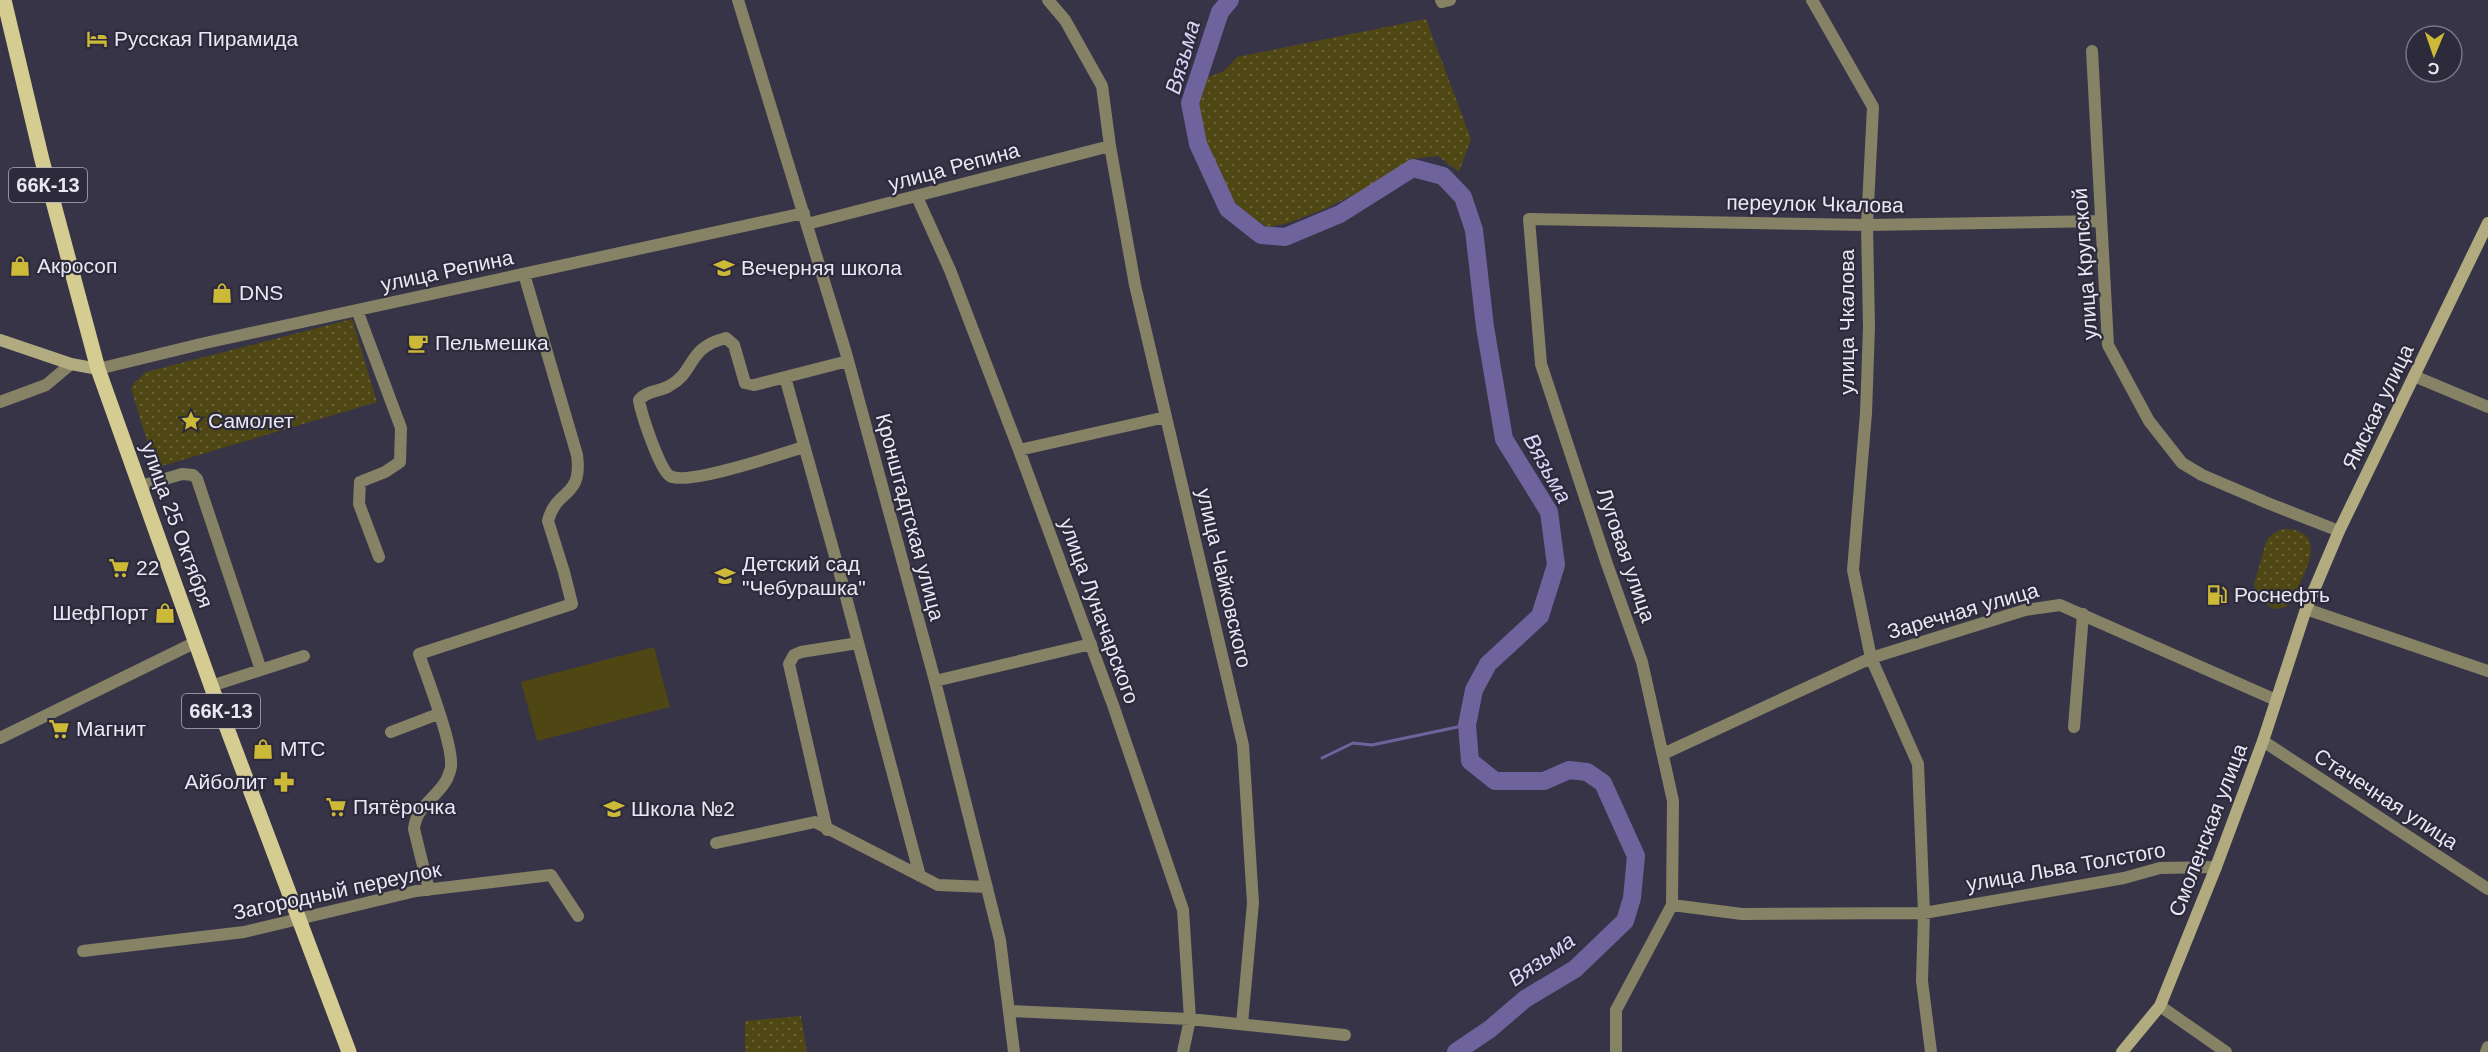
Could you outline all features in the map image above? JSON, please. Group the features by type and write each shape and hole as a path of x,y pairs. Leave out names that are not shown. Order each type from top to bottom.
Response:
{"main road":[{"name":"улица 25 Октября","path":"4,0 42,160 98,369 212,686 349,1052"},
{"name":"Ямская улица","path":"2306,609 2339,531 2488,223"},
{"path":"0,340 71,364 98,369"},
{"name":"Смоленская улица","path":"2122,1052 2160,1006 2216,867 2263,741 2306,609"}],"street":[{"name":"Кронштадтская улица","path":"738,0 848,361 935,681 1000,940 1014,1052"},
{"name":"улица Чайковского","path":"1048,0 1065,20 1102,86 1110,146 1135,285 1243,745 1253,903 1242,1024"},
{"name":"улица Чкалова","path":"1812,0 1873,107 1867,225 1869,327 1866,413 1853,570 1871,658"},
{"name":"улица Крупской","path":"2092,51 2108,345 2149,421 2182,463 2202,475 2339,531"},
{"name":"улица Репина","path":"98,369 524,274 917,197 1110,146"},
{"name":"улица Луначарского","path":"917,197 950,270 1019,450 1091,644 1183,910 1190,1019 1183,1052"},
{"name":"переулок Чкалова","path":"1529,219 1867,225 2101,221"},
{"name":"Луговая улица","path":"1529,219 1541,364 1642,662 1673,801 1672,905"},
{"path":"429,890 414,829 415,818 422,807 440,789 451,767 438,714 419,654 572,604 548,521 555,502 574,488 579,466 524,274"},
{"path":"357,310 401,428 400,462 385,472 360,482 359,504 379,557"},
{"path":"804,447 725,470 672,478 663,469 639,400 643,396 668,387 679,379 692,359 706,344 726,338 734,345 745,383 754,385 848,361"},
{"path":"0,402 46,385 71,364"},
{"path":"2414,376 2488,407"},
{"path":"785,377 920,876"},
{"path":"1019,450 1166,417"},
{"path":"141,486 182,474 193,475 197,479 261,670"},
{"name":"Заречная улица","path":"1663,754 1871,658 2025,610 2060,605 2276,700"},
{"path":"2306,609 2488,671"},
{"path":"2074,727 2082,614"},
{"path":"0,738 196,642"},
{"path":"827,830 789,664 794,655 801,652 858,644"},
{"path":"935,681 1091,644"},
{"path":"212,686 304,656"},
{"path":"1871,658 1918,764 1924,913 1922,981 1931,1052"},
{"path":"391,732 438,714"},
{"name":"Стачечная улица","path":"2263,741 2488,889"},
{"path":"716,843 815,822 938,885 987,887"},
{"name":"улица Льва Толстого","path":"1672,905 1743,914 1924,913 2124,878 2160,868 2216,867"},
{"name":"Загородный переулок","path":"82,951 244,932 299,917 429,890 550,875 578,916"},
{"path":"1616,1052 1616,1010 1672,905"},
{"path":"2160,1006 2226,1052"},
{"path":"1010,1011 1190,1019 1345,1035"},
{"path":"2486,1052 2488,1047"}],"shaded area":[{"path":"1426,19 1471,139 1459,172 1438,156 1410,159 1371,186 1327,208 1288,223 1267,227 1234,201 1214,170 1201,133 1197,97 1203,79 1224,71 1237,57"},
{"path":"352,319 377,402 155,468 131,388 146,372"},
{"path":"2282,529 2298,531 2307,537 2311,546 2310,556 2307,568 2291,602 2286,607 2273,609 2257,597 2254,584 2266,542 2271,535"},
{"path":"654,647 670,707 537,741 521,682"},
{"path":"801,1016 807,1052 745,1052 745,1021"}],"waterway":[{"name":"Вязьма","path":"1230,0 1220,12 1190,103 1198,144 1228,209 1261,235 1285,237 1340,214 1413,168 1443,176 1463,197 1474,230 1485,327 1504,439 1549,512 1556,565 1540,616 1488,664 1474,690 1467,725 1470,761 1495,781 1544,781 1569,770 1587,772 1603,783 1636,856 1632,898 1625,921 1575,969 1525,999 1490,1029 1456,1052"},
{"path":"1322,758 1353,743 1372,745 1467,725"}],"place":[{"name":"Русская Пирамида","path":"97,39"},
{"name":"Акросоп","path":"20,266"},
{"name":"Вечерняя школа","path":"724,268"},
{"name":"DNS","path":"222,293"},
{"name":"Пельмешка","path":"418,343"},
{"name":"Самолет","path":"191,421"},
{"name":"22","path":"119,568"},
{"name":"Детский сад \"Чебурашка\"","path":"725,576"},
{"name":"Роснефть","path":"2217,595"},
{"name":"ШефПорт","path":"165,613"},
{"name":"Магнит","path":"59,729"},
{"name":"МТС","path":"263,749"},
{"name":"Айболит","path":"284,782"},
{"name":"Пятёрочка","path":"336,807"},
{"name":"Школа №2","path":"614,809"}]}
